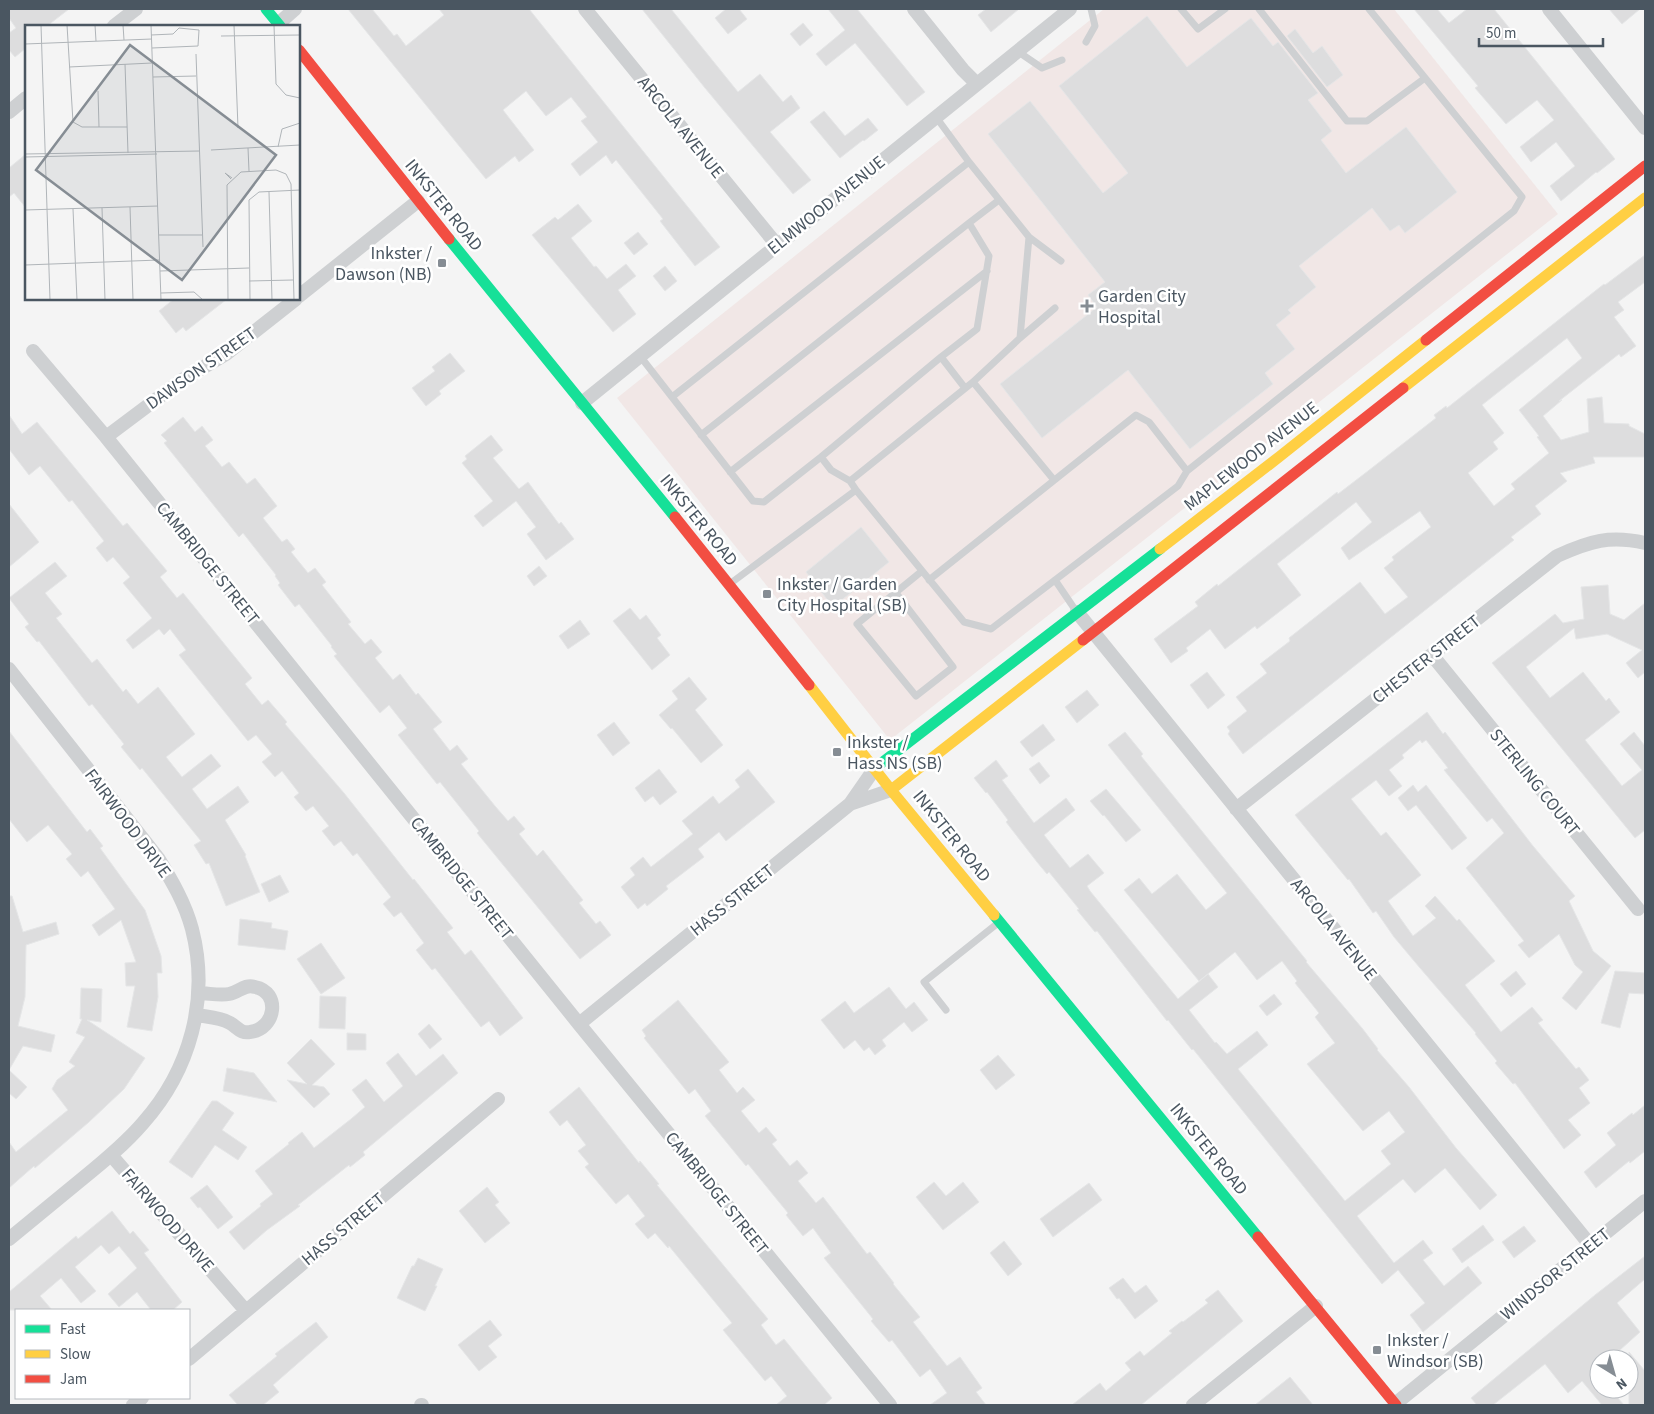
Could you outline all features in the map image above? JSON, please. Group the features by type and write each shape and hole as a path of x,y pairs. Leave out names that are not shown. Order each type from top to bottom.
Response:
{"street":[{"path":"115,25 136,9"},
{"path":"266,9 279,25 295,9"},
{"name":"ARCOLA AVENUE","path":"585,9 777,245"},
{"path":"914,9 963,70 977,84"},
{"name":"ELMWOOD AVENUE","path":"582,403 1070,9"},
{"path":"1549,9 1645,128"},
{"name":"INKSTER ROAD","path":"300,51 418,201 729,584 892,790 1396,1405"},
{"path":"9,112 25,99"},
{"name":"MAPLEWOOD AVENUE","path":"875,768 1279,457 1645,166"},
{"path":"892,790 1645,198"},
{"path":"300,295 418,201"},
{"path":"1480,299 1494,316"},
{"name":"DAWSON STREET","path":"106,437 182,380 226,354 295,300"},
{"name":"CAMBRIDGE STREET","path":"33,351 106,437 579,1024 890,1405"},
{"path":"1279,457 1293,473"},
{"name":"CHESTER STREET","path":"1236,809 1557,556 1598,540 1616,538 1645,544"},
{"name":"ARCOLA AVENUE","path":"1077,612 1591,1246"},
{"name":"STERLING COURT","path":"1432,655 1638,909"},
{"name":"FAIRWOOD DRIVE","path":"9,669 158,858 176,888 192,930 197,958 198,993 196,1015 183,1062 171,1086 144,1123 112,1155 246,1311"},
{"path":"850,804 875,768"},
{"name":"HASS STREET","path":"579,1024 850,804 892,790"},
{"path":"196,1015 223,1019 244,1032 250,1032 258,1030 266,1024 271,1018 273,1010 268,996 256,987 248,986 230,994 198,993"},
{"name":"HASS STREET","path":"190,1358 498,1099"},
{"path":"9,1239 112,1155"},
{"name":"WINDSOR STREET","path":"1396,1405 1645,1201"},
{"path":"1193,1405 1316,1306"}],"lane":[{"path":"1086,42 1095,26 1091,9"},
{"path":"1181,9 1198,29 1225,9"},
{"path":"1260,9 1347,121 1367,121 1425,78"},
{"path":"821,457 831,470 850,481 964,622 990,629 1178,486 1187,471 1514,211 1522,197 1369,9"},
{"path":"1017,51 1042,68 1062,60"},
{"path":"936,116 1029,237 1061,260"},
{"path":"672,398 970,162"},
{"path":"701,435 999,200"},
{"path":"640,356 753,501 764,502 977,328 989,256 969,223"},
{"path":"1020,338 1029,237"},
{"path":"730,472 987,271"},
{"path":"850,481 973,382 1054,308"},
{"path":"941,358 965,388"},
{"path":"973,382 1054,480"},
{"path":"930,580 1136,415 1149,422 1187,471"},
{"path":"729,584 856,490"},
{"path":"896,593 953,667 916,696 857,624 922,571"},
{"path":"1055,580 1077,612"},
{"path":"946,1010 924,982 1000,922"}],"shaded area":[{"name":"Garden City Hospital","path":"1104,9 1394,9 1558,214 890,740 617,398"}],"building":[{"path":"9,9 69,9 48,25 25,25 25,49 15,57 9,50 9,33 16,28 9,18"},
{"path":"348,9 372,9 394,36 397,34 406,46 444,15 439,9 529,9 720,247 695,266 660,221 663,219 616,160 612,164 606,155 580,176 571,164 598,142 581,121 587,117 571,97 546,116 526,91 503,110 534,150 519,162 515,156 486,179"},
{"path":"642,9 671,9 738,92 760,74 783,102 791,95 800,108 770,132 811,180 793,194"},
{"path":"726,9 739,9 747,19 728,34 715,18"},
{"path":"828,9 857,9 925,92 907,106 855,43 826,66 816,54 845,30"},
{"path":"986,9 1019,9 991,32 978,15"},
{"path":"1414,9 1437,9 1449,23 1467,9 1494,9 1615,159 1561,201 1550,186 1575,166 1556,142 1531,162 1520,147 1554,120 1537,100 1506,124 1475,88 1478,86"},
{"path":"1609,9 1640,9 1622,24"},
{"path":"1147,16 1187,67 1251,18 1273,46 1278,42 1318,93 1308,100 1332,131 1321,140 1346,173 1406,127 1457,192 1405,233 1399,225 1390,231 1372,208 1299,266 1316,287 1288,310 1291,313 1276,325 1295,349 1265,373 1273,384 1190,449 1128,370 1042,438 1000,384 1097,307 1088,295 1105,282 988,134 1030,101 1103,193 1128,173 1059,86"},
{"path":"803,23 813,35 800,46 790,34"},
{"path":"1295,29 1313,53 1322,46 1343,75 1327,87 1287,36"},
{"path":"824,111 845,136 868,118 878,130 840,158 810,122"},
{"path":"25,155 25,207 14,193 9,197 9,168"},
{"path":"578,204 592,221 571,238 594,267 596,266 607,279 626,264 636,276 618,290 636,314 613,332 532,235 555,217 558,220"},
{"path":"638,232 648,244 634,255 624,243"},
{"path":"1645,255 1645,282 1618,302 1624,310 1614,317 1636,346 1621,357 1619,354 1559,401 1562,400 1543,416 1561,440 1589,432 1587,399 1602,397 1604,423 1629,424 1629,426 1645,434 1645,457 1593,457 1595,463 1560,473 1567,481 1535,506 1541,514 1511,537 1514,540 1243,754 1228,734 1230,731 1227,727 1247,711 1236,697 1267,673 1260,664 1290,641 1289,638 1360,582 1385,614 1408,597 1384,568 1394,560 1392,557 1431,527 1420,511 1349,560 1341,548 1372,522 1356,502 1277,564 1301,595 1257,629 1255,626 1225,649 1210,629 1186,648 1188,651 1171,663 1154,639 1198,606 1195,602 1217,584 1218,586 1337,492 1338,494 1368,471 1436,418 1434,415 1446,406 1447,408","holes":["1567,338 1582,358 1519,410 1539,436 1537,437 1549,453 1511,484 1515,489 1494,506 1468,473 1498,449 1493,442 1504,433 1482,405"]},
{"path":"665,266 677,281 665,291 653,276"},
{"path":"173,300 226,300 186,331 183,327 176,333 159,311"},
{"path":"450,353 465,371 439,391 441,394 426,406 412,388 435,371 432,367"},
{"path":"9,415 22,434 37,422 123,526 127,523 167,571 160,577 177,598 183,593 252,678 245,684 262,705 268,700 287,722 285,724 344,793 453,928 447,932 465,955 471,950 523,1018 500,1036 489,1021 481,1027 435,968 432,970 416,950 424,943 401,912 394,917 383,904 391,897 357,853 353,856 341,841 334,846 322,831 329,826 313,806 306,811 294,797 299,793 282,771 275,777 262,762 272,754 256,735 248,741 179,655 186,650 170,629 164,635 159,629 133,649 126,640 152,618 123,583 130,577 113,557 107,562 96,548 104,541 72,500 69,502 40,466 29,475 9,449"},
{"path":"183,417 195,432 202,426 213,440 205,446 222,467 229,462 247,484 255,478 277,506 263,518 282,542 287,539 295,549 291,552 308,573 315,568 326,582 322,585 351,622 348,624 365,644 371,639 382,652 375,658 393,680 400,674 416,695 418,693 442,722 433,729 450,751 457,745 468,759 461,764 495,806 508,821 514,816 525,829 519,834 537,856 543,850 583,900 579,903 596,924 600,921 611,935 580,959 477,833 479,831 440,782 437,784 398,735 407,728 389,705 380,713 334,656 337,654 332,646 299,604 295,607 278,585 280,583 276,575 243,533 239,537 164,443 167,441 161,435"},
{"path":"491,435 503,450 493,458 519,489 528,482 559,524 561,522 574,539 546,560 527,534 536,527 516,501 483,527 474,516 493,501 462,463 467,459 465,456"},
{"path":"9,504 39,542 9,567"},
{"path":"861,527 889,562 833,607 806,572"},
{"path":"55,562 67,576 45,593 62,614 56,618 92,663 97,659 123,692 126,689 138,704 158,687 195,734 166,757 182,777 211,754 221,766 192,789 207,809 238,786 249,802 225,820 246,855 260,892 226,906 209,863 206,864 194,845 201,841 142,768 140,770 121,747 124,744 92,704 89,706 39,641 37,642 25,627 29,624 9,598"},
{"path":"539,566 547,576 534,586 527,576"},
{"path":"1608,585 1610,614 1624,620 1645,603 1645,672 1638,678 1626,663 1642,650 1607,634 1576,639 1574,628 1526,667 1550,698 1583,672 1606,701 1609,698 1620,712 1585,740 1622,786 1642,770 1620,744 1634,732 1645,746 1645,830 1635,838 1492,663 1555,614 1563,623 1584,619 1581,587"},
{"path":"630,608 640,620 646,615 661,635 657,638 670,655 652,670 613,621"},
{"path":"580,620 590,634 568,649 559,636"},
{"path":"1207,672 1225,695 1208,709 1190,685"},
{"path":"689,677 707,699 695,710 723,745 701,763 659,715 678,699 672,691"},
{"path":"1087,690 1099,705 1077,723 1065,707"},
{"path":"1427,712 1575,896 1569,901 1593,951 1611,966 1576,1010 1562,998 1583,972 1575,965 1559,934 1529,958 1518,945 1524,941 1466,868 1504,833 1492,818 1487,822 1444,770 1448,768 1426,740 1422,743 1420,740 1402,755 1404,758 1389,770 1402,786 1389,796 1376,780 1351,799 1381,836 1386,832 1421,875 1388,901 1413,936 1436,918 1425,906 1435,896 1457,921 1459,919 1495,961 1465,985 1501,1032 1532,1007 1543,1020 1538,1023 1576,1069 1579,1067 1589,1080 1579,1088 1590,1103 1568,1120 1581,1135 1564,1149 1515,1083 1513,1084 1495,1063 1497,1061 1476,1033 1394,937 1376,911 1373,913 1349,879 1295,815"},
{"path":"614,722 630,743 613,756 597,735"},
{"path":"1043,724 1055,740 1032,757 1020,742"},
{"path":"9,731 87,832 90,829 103,846 100,848 145,910 161,956 162,973 157,973 158,997 152,1031 127,1027 135,986 126,986 125,963 136,962 121,920 99,936 92,925 115,909 88,871 81,877 66,859 72,854 48,825 27,842 9,819"},
{"path":"1125,732 1143,754 1141,756 1306,962 1362,1028 1377,1050 1409,1087 1456,1148 1497,1195 1480,1210 1445,1168 1415,1193 1403,1179 1357,1216 1394,1263 1423,1240 1433,1253 1423,1260 1444,1286 1468,1266 1482,1283 1423,1332 1410,1315 1425,1303 1398,1270 1382,1284 1193,1049 1167,1021 1097,931 1095,932 1077,910 1079,909 1049,872 1047,874 1037,862 1006,822 1008,820 987,792 974,778 996,760 1008,776 1002,780 1034,823 1066,798 1075,810 1044,835 1070,868 1088,854 1104,873 1087,886 1178,999 1208,974 1218,987 1189,1010 1215,1043 1227,1054 1257,1031 1268,1045 1238,1069 1345,1201 1391,1164 1381,1151 1405,1132 1389,1111 1363,1131 1307,1064 1335,1043 1315,1017 1319,1013 1295,983 1297,981 1282,961 1257,980 1235,952 1199,981 1124,890 1139,878 1152,894 1177,874 1206,910 1227,893 1108,745"},
{"path":"1039,762 1050,776 1040,784 1029,769"},
{"path":"659,769 677,792 660,805 653,796 645,802 635,788"},
{"path":"748,769 775,802 726,841 719,832 698,849 704,857 666,886 668,889 647,906 645,903 638,909 621,887 635,875 630,868 643,857 651,867 693,834 682,821 713,796 719,804 740,787 735,780"},
{"path":"1413,785 1418,792 1426,785 1467,838 1452,850 1416,805 1408,811 1398,798"},
{"path":"1106,789 1141,830 1126,842 1090,801"},
{"path":"280,875 289,892 269,902 261,884"},
{"path":"9,896 12,896 23,932 56,922 59,934 26,945 25,997 18,1026 55,1035 51,1052 23,1046 9,1070"},
{"path":"240,919 272,923 271,928 288,931 285,950 238,945"},
{"path":"321,943 345,978 321,994 297,959"},
{"path":"1516,971 1526,984 1511,997 1500,984"},
{"path":"1615,971 1645,973 1645,994 1629,993 1620,1028 1601,1023"},
{"path":"889,987 906,1009 914,1002 928,1020 912,1032 904,1022 882,1040 886,1046 875,1055 869,1047 864,1051 855,1040 844,1049 821,1020 845,1001 854,1013"},
{"path":"81,988 102,989 101,1022 87,1020 145,1058 124,1089 89,1122 9,1188 9,1142 16,1152 68,1110 52,1089 57,1080 75,1066 69,1062 85,1037 76,1033 82,1019 80,1019"},
{"path":"1274,994 1282,1004 1267,1016 1259,1006"},
{"path":"320,996 346,997 345,1029 319,1028"},
{"path":"678,1000 729,1062 719,1070 737,1093 743,1087 755,1100 741,1111 759,1133 766,1127 777,1140 772,1144 790,1166 797,1160 808,1173 798,1181 816,1203 823,1197 867,1254 870,1252 920,1317 913,1322 947,1366 960,1357 982,1388 976,1392 986,1405 930,1405 947,1393 930,1369 920,1377 892,1340 889,1342 824,1258 831,1253 813,1228 803,1236 786,1215 788,1213 748,1164 746,1166 705,1116 711,1111 695,1089 689,1094 644,1038 646,1036 642,1030"},
{"path":"429,1024 442,1039 430,1049 418,1034"},
{"path":"347,1033 366,1034 366,1050 347,1050"},
{"path":"311,1039 335,1064 312,1085 324,1087 330,1094 314,1108 287,1080 307,1084 287,1063"},
{"path":"398,1053 416,1076 443,1054 458,1073 363,1152 365,1155 350,1167 349,1165 298,1205 300,1206 267,1230 244,1250 229,1232 273,1194 255,1171 302,1132 314,1148 351,1119 365,1107 352,1090 366,1079 384,1102 403,1086 386,1063"},
{"path":"998,1055 1015,1075 996,1090 980,1070"},
{"path":"227,1068 254,1073 277,1102 223,1091"},
{"path":"9,1070 27,1087 16,1099 9,1093"},
{"path":"579,1087 768,1319 761,1325 776,1345 784,1339 832,1398 824,1405 776,1405 787,1396 771,1376 765,1381 723,1330 732,1323 669,1246 668,1248 655,1233 648,1239 635,1224 645,1216 628,1194 616,1204 585,1167 589,1164 578,1151 586,1145 567,1120 560,1126 549,1112"},
{"path":"212,1101 217,1101 234,1113 222,1130 247,1147 238,1160 215,1145 192,1178 169,1162"},
{"path":"1645,1105 1645,1151 1630,1163 1629,1161 1596,1188 1584,1172 1616,1145 1607,1133"},
{"path":"934,1182 946,1196 963,1182 979,1202 943,1230 916,1197"},
{"path":"1089,1183 1102,1200 1053,1237 1040,1219"},
{"path":"207,1185 233,1217 218,1229 190,1198"},
{"path":"487,1187 499,1202 495,1205 510,1223 485,1243 459,1211"},
{"path":"112,1211 130,1234 133,1231 149,1250 144,1253 182,1302 174,1309 150,1309 137,1292 119,1307 108,1294 137,1268 119,1246 109,1254 101,1245 75,1267 96,1291 81,1303 61,1278 40,1296 51,1309 9,1310 9,1292 76,1236 78,1239"},
{"path":"1483,1225 1494,1240 1462,1263 1452,1249"},
{"path":"1524,1226 1536,1241 1514,1258 1502,1242"},
{"path":"1004,1241 1022,1264 1008,1276 990,1253"},
{"path":"1645,1256 1645,1279 1617,1303 1640,1332 1621,1349 1589,1349 1589,1389 1582,1381 1568,1393 1545,1364 1493,1405 1477,1405 1471,1398"},
{"path":"418,1258 443,1269 425,1311 397,1298 412,1266 414,1266"},
{"path":"1123,1278 1135,1293 1146,1285 1158,1301 1135,1319 1109,1288"},
{"path":"1218,1290 1243,1321 1141,1405 1072,1405 1100,1383 1106,1391 1131,1370 1125,1363 1140,1351 1144,1356 1172,1333 1169,1331 1208,1303 1205,1300"},
{"path":"490,1320 502,1335 488,1346 497,1357 479,1371 458,1345"},
{"path":"316,1322 328,1337 273,1385 279,1392 263,1405 238,1405 229,1395 277,1356 275,1354"},
{"path":"1639,1364 1645,1371 1645,1405 1629,1405 1629,1399 1639,1399"},
{"path":"1290,1377 1313,1405 1255,1405"},
{"path":"1597,1399 1619,1399 1624,1405 1602,1405"}],"traffic: fast":[{"path":"266,9 279,25"},
{"path":"449,239 675,517"},
{"path":"875,768 1160,549"},
{"path":"994,915 1258,1237"}],"traffic: slow":[{"path":"1403,388 1645,198"},
{"path":"1160,549 1426,340"},
{"path":"891,790 1083,640"},
{"path":"809,685 891,790 994,915"}],"traffic: jam":[{"path":"300,51 449,239"},
{"path":"1426,340 1645,166"},
{"path":"1083,640 1403,388"},
{"path":"675,517 809,685"},
{"path":"1258,1237 1396,1405"}],"place":[{"name":"Inkster / Dawson (NB)","path":"442,263"},
{"name":"Garden City Hospital","path":"1087,306"},
{"name":"Inkster / Garden City Hospital (SB)","path":"767,594"},
{"name":"Inkster / Hass NS (SB)","path":"837,752"},
{"name":"Inkster / Windsor (SB)","path":"1377,1350"}]}
